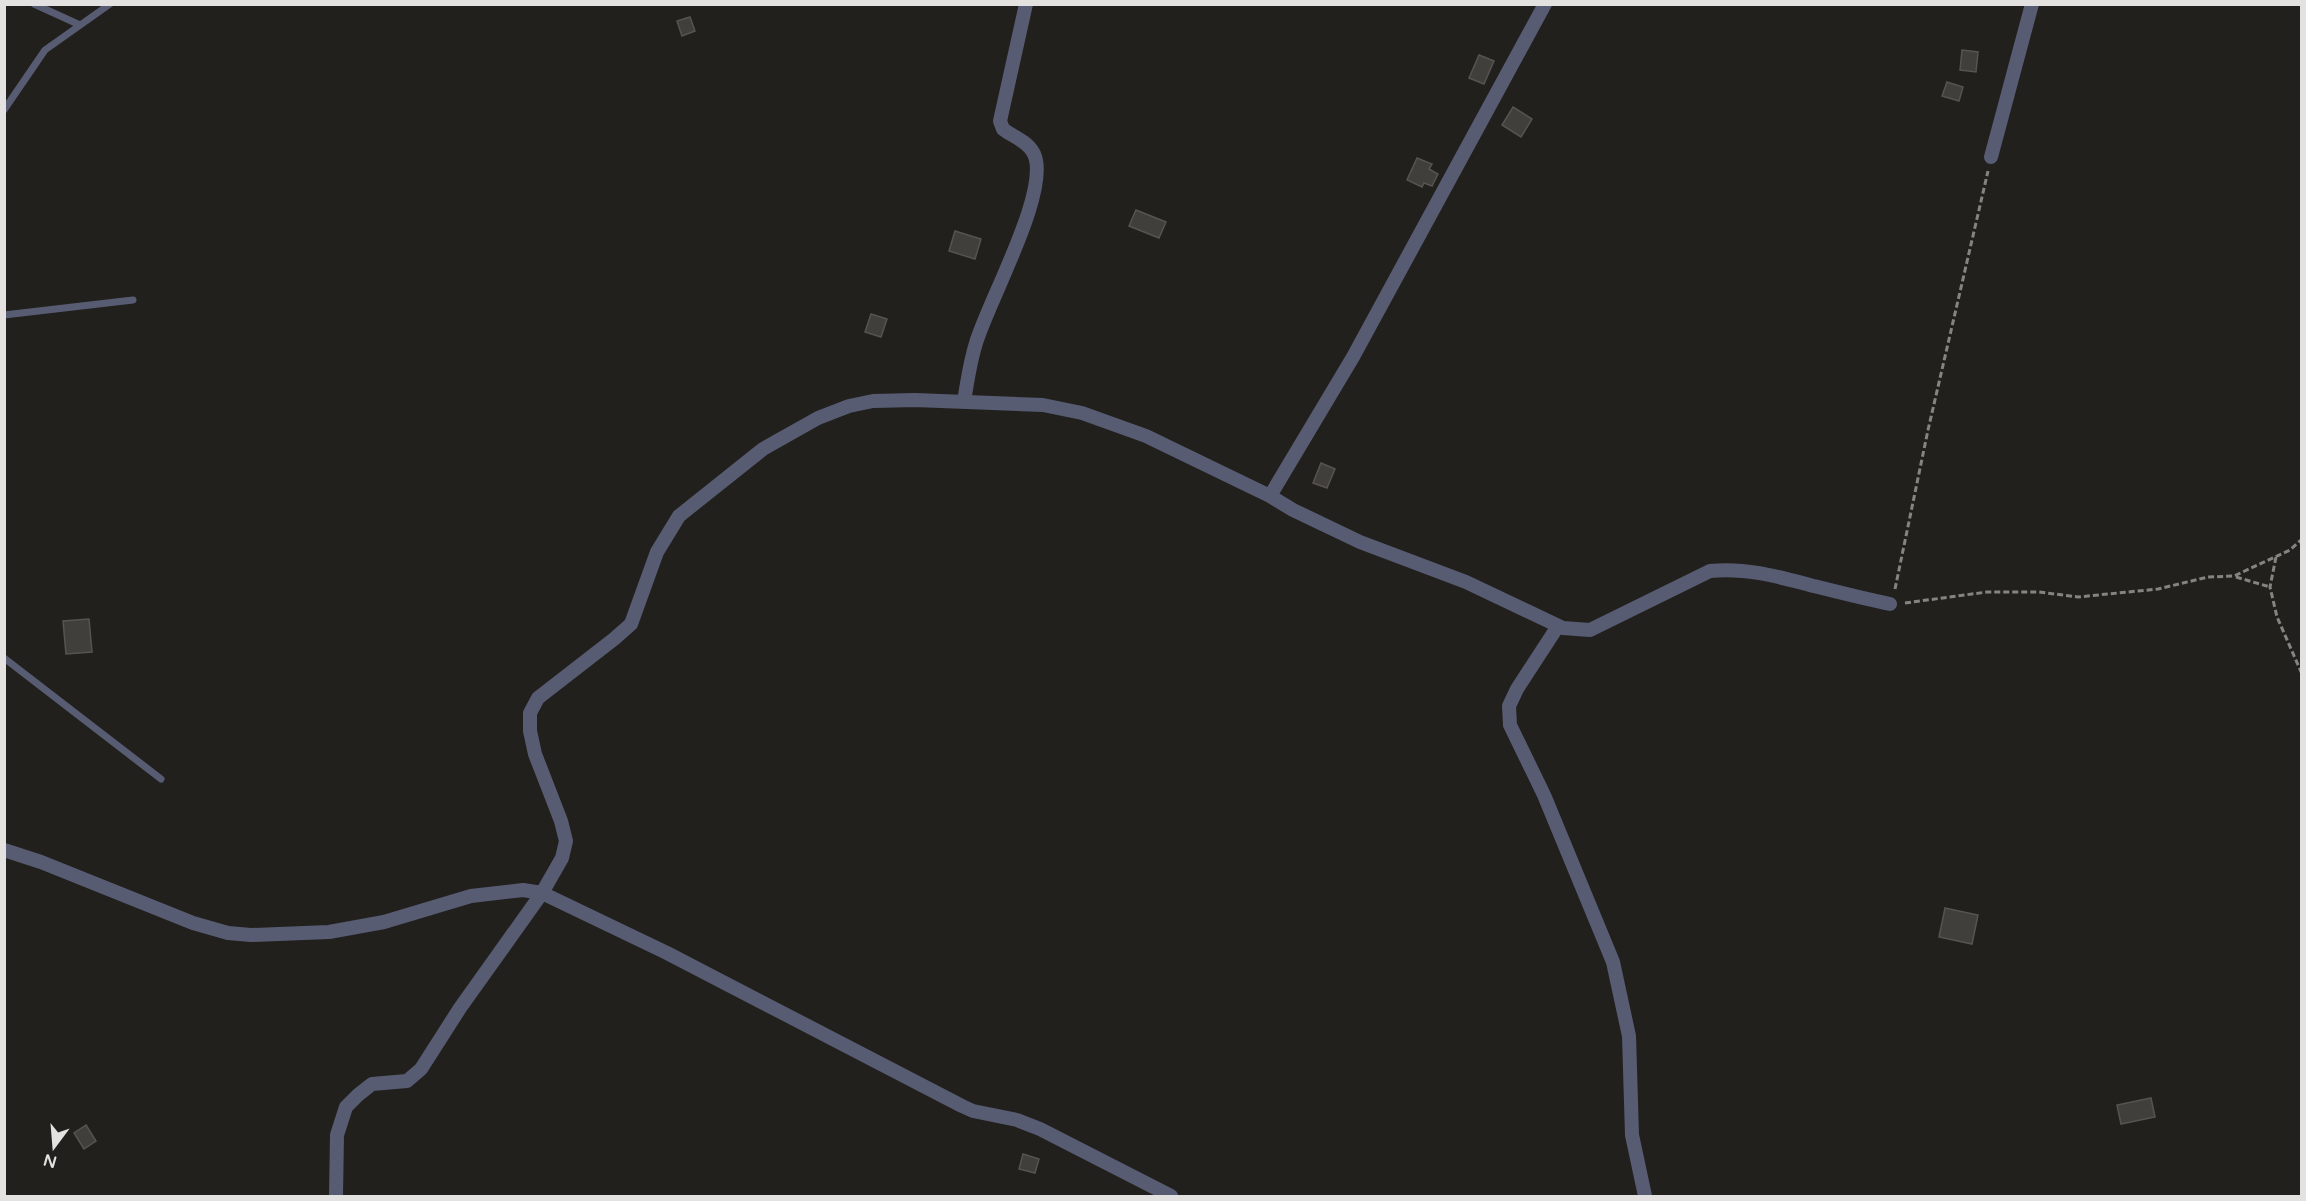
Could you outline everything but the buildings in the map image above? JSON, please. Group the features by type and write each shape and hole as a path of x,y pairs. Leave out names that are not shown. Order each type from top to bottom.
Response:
{"street":[{"path":"964,402 976,343 1030,208 1036,183 1038,168 1034,153 1023,140 1011,136 1003,129 1000,120 1026,4"},
{"path":"1270,496 1353,357 1545,4"},
{"path":"1992,158 2032,4"},
{"path":"336,1197 337,1135 346,1107 372,1084 407,1081 421,1070 460,1008 542,893 562,858 566,841 561,821 535,754 530,731 530,713 538,698 631,624 657,552 679,516 763,449 818,418 849,406 873,401 964,402 1043,405 1082,413 1146,436 1360,542 1466,582 1558,626 1578,630 1590,630 1710,571 1740,570 1890,604"},
{"path":"1558,626 1517,689 1509,706 1510,725 1549,806 1613,962 1629,1036 1632,1135 1645,1197"},
{"path":"4,850 41,862 193,923 228,933 251,935 329,932 384,922 471,896 523,890 542,893 678,959 962,1106 974,1111 1017,1120 1040,1129 1172,1197"}],"lane":[{"path":"34,4 80,25"},
{"path":"5,111 45,50 110,4"},
{"path":"4,315 133,300"},
{"path":"4,658 161,779"}],"path":[{"path":"1992,158 1928,430 1903,557 1890,604 1987,592 2039,592 2078,597 2158,589 2208,577 2235,576 2270,587"},
{"path":"2235,576 2290,550 2301,539"},
{"path":"2276,557 2270,587 2277,617 2301,674"}]}
